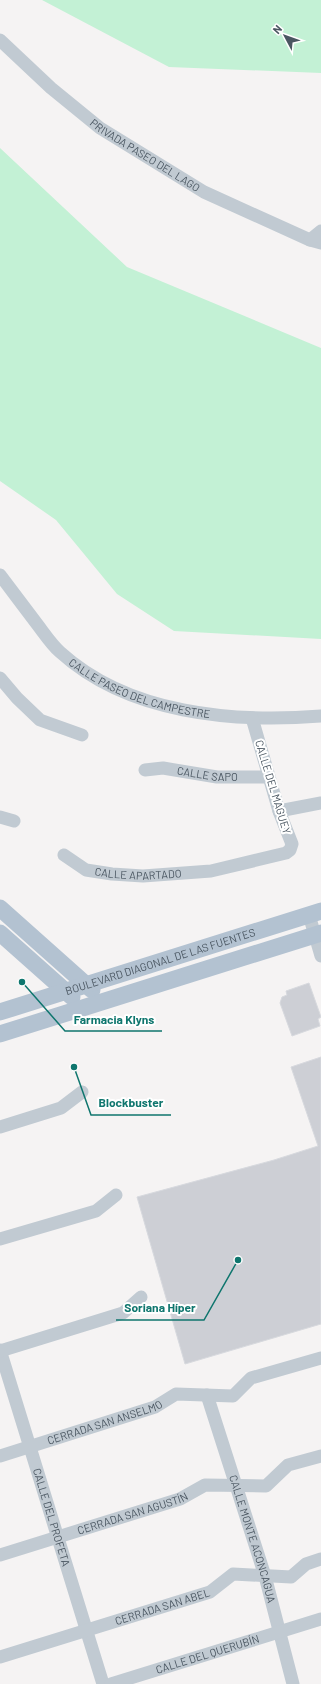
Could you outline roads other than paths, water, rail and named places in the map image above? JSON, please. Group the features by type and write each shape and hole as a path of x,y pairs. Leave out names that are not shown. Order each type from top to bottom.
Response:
{"main road":[{"path":"0,908 104,1001"},
{"name":"BOULEVARD DIAGONAL DE LAS FUENTES","path":"0,1012 315,913"},
{"path":"0,932 84,1008"},
{"name":"BOULEVARD DIAGONAL DE LAS FUENTES","path":"0,1034 318,934"}],"street":[{"name":"PRIVADA PASEO DEL LAGO","path":"0,40 51,88 100,128 204,192 316,241"},
{"path":"316,241 321,231"},
{"name":"CALLE PASEO DEL CAMPESTRE","path":"0,575 59,651 81,669 103,683 136,698 219,715 252,718 321,716"},
{"path":"0,678 17,698 40,720 82,735"},
{"name":"CALLE DEL MAGUEY","path":"252,718 279,811 292,844 290,850 286,854"},
{"name":"CALLE SAPO","path":"145,770 163,768 217,777 269,777"},
{"path":"279,811 321,803"},
{"path":"0,817 14,821"},
{"name":"CALLE APARTADO","path":"64,855 86,870 112,874 143,876 211,871 286,854"},
{"path":"315,913 321,956"},
{"path":"0,1127 61,1108 82,1092"},
{"path":"0,1240 96,1210 116,1195"},
{"path":"0,1350 123,1313 142,1297"},
{"name":"CALLE DEL PROFETA","path":"0,1350 103,1684"},
{"path":"207,1395 233,1396 251,1378 321,1358"},
{"name":"CERRADA SAN ANSELMO","path":"0,1456 155,1407 176,1394 207,1395"},
{"name":"CALLE MONTE ACONCAGUA","path":"207,1395 265,1576 293,1684"},
{"path":"235,1485 266,1486 288,1465 321,1456"},
{"name":"CERRADA SAN AGUSTÍN","path":"0,1554 180,1499 205,1485 235,1485"},
{"path":"265,1576 291,1577 306,1564 321,1559"},
{"name":"CERRADA SAN ABEL","path":"0,1657 210,1592 233,1574 265,1576"},
{"name":"CALLE DEL QUERUBÍN","path":"111,1684 321,1619"}],"place":[{"name":"Farmacia Klyns","path":"22,982"},
{"name":"Blockbuster","path":"74,1067"},
{"name":"Soriana Híper","path":"238,1260"}]}
